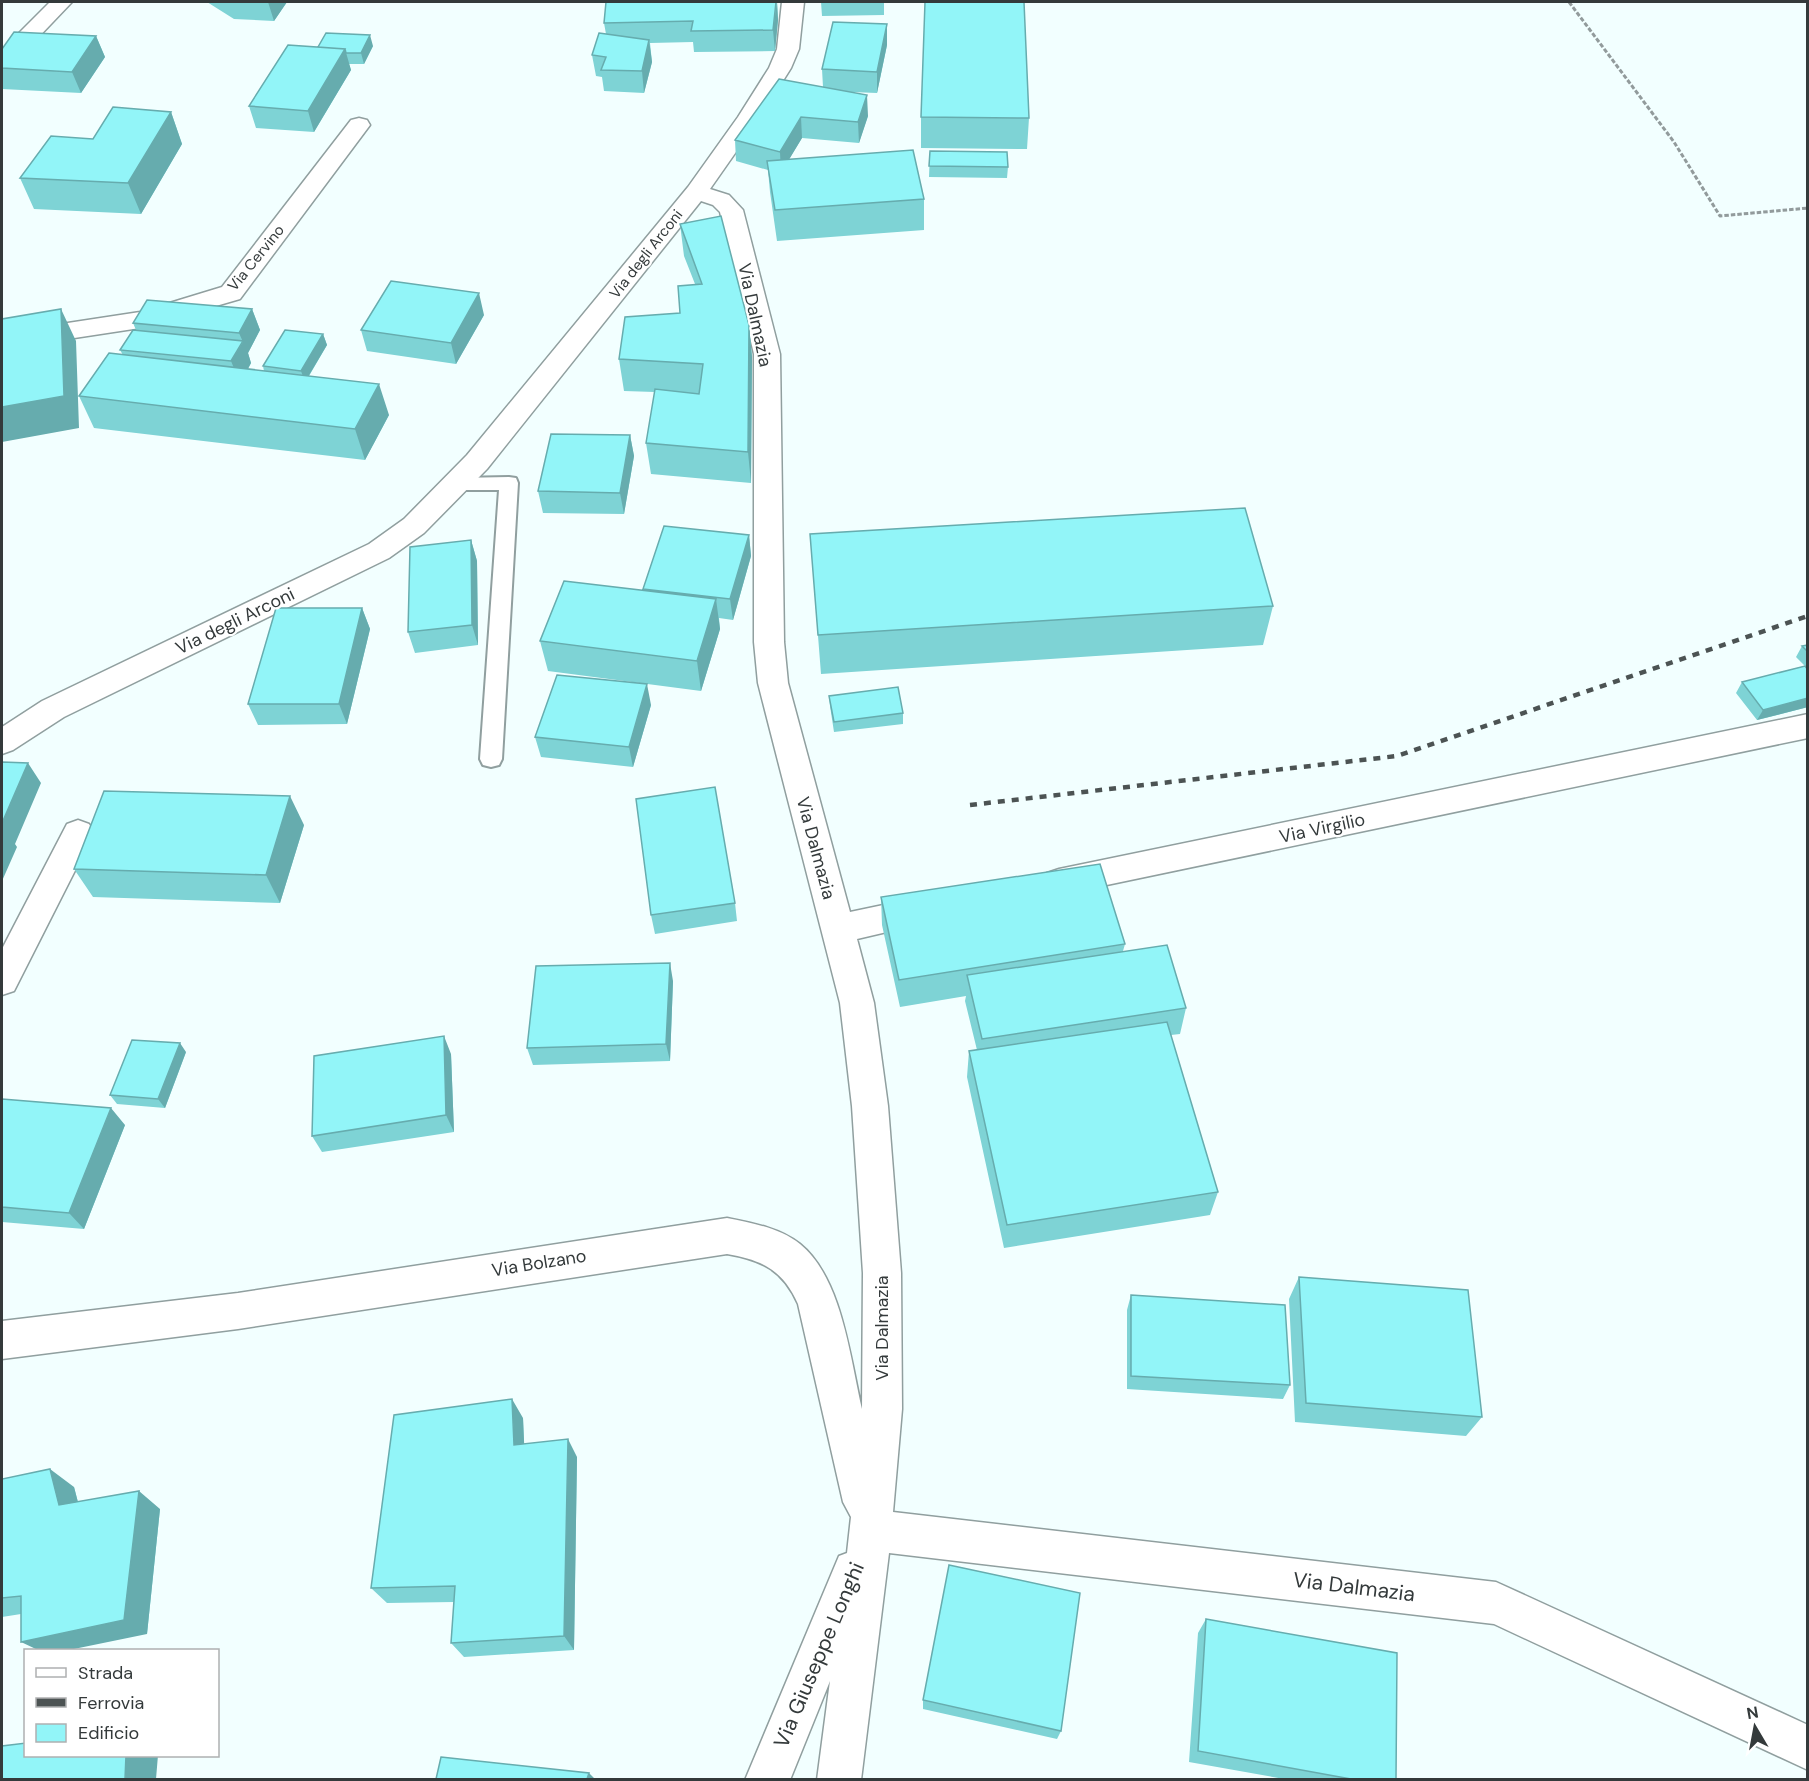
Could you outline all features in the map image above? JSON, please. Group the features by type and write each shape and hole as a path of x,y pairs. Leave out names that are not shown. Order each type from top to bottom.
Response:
{"street":[{"path":"2,62 61,2"},
{"name":"Via degli Arconi","path":"2,742 53,709 379,551 414,526 499,438 696,192 748,119 780,68 788,49 793,2"},
{"name":"Via Cervino","path":"2,341 140,320 231,293 359,125"},
{"name":"Via Dalmazia","path":"696,192 720,200 731,210 767,354 769,642 773,683 857,1003 870,1106 882,1273 882,1409 871,1530 839,1779"},
{"name":"Via Virgilio","path":"1035,887 1808,726"},
{"path":"2,981 78,833"},
{"path":"837,928 953,904"},
{"name":"Via Bolzano","path":"2,1340 238,1311 727,1236 758,1241 779,1252 793,1263 809,1284 820,1315 871,1530"},
{"name":"Via Dalmazia","path":"871,1530 1496,1603 1808,1748"},
{"name":"Via Giuseppe Longhi","path":"766,1779 871,1530"}],"lane":[{"path":"457,484 509,483 491,759"}],"path":[{"path":"1569,2 1674,141 1720,216 1808,208"}],"building":[{"path":"606,2 776,2 773,30 691,31 693,21 604,23"},
{"path":"925,2 1024,2 1029,118 921,117"},
{"path":"833,22 887,24 877,72 822,69"},
{"path":"14,32 96,36 72,72 2,68 2,49"},
{"path":"326,33 370,35 361,53 346,53 345,49 318,47"},
{"path":"599,33 649,40 642,71 601,70 606,57 592,55"},
{"path":"288,45 345,49 308,111 249,106"},
{"path":"779,79 867,95 858,122 801,117 780,152 735,140"},
{"path":"113,107 171,112 128,183 20,178 51,136 93,139"},
{"path":"913,150 924,199 775,210 767,161"},
{"path":"930,151 1007,152 1008,167 929,166"},
{"path":"721,216 749,325 748,452 646,443 655,389 699,394 703,364 619,359 625,317 680,313 678,286 702,284 680,224"},
{"path":"391,281 479,293 451,343 361,330"},
{"path":"147,300 252,309 239,333 133,323"},
{"path":"61,309 64,396 2,407 2,319"},
{"path":"133,330 243,341 231,361 120,350"},
{"path":"285,330 323,334 301,371 263,366"},
{"path":"109,353 379,384 355,429 79,396"},
{"path":"551,434 630,435 620,493 538,491"},
{"path":"1245,508 1273,606 818,635 810,534"},
{"path":"664,526 749,535 730,599 643,589"},
{"path":"471,540 472,625 408,632 410,547"},
{"path":"564,581 716,599 697,661 540,641"},
{"path":"276,608 362,608 339,704 248,704"},
{"path":"1805,666 1808,670 1808,698 1763,710 1742,682"},
{"path":"557,675 647,684 629,747 535,737"},
{"path":"898,687 903,713 834,722 829,696"},
{"path":"2,762 28,763 2,823"},
{"path":"715,787 735,903 651,915 636,799"},
{"path":"104,791 290,796 266,875 74,869"},
{"path":"1100,864 1125,944 899,980 881,897"},
{"path":"1167,945 1186,1008 982,1039 967,975"},
{"path":"670,963 666,1044 527,1048 536,966"},
{"path":"1167,1022 1218,1192 1007,1225 969,1051"},
{"path":"444,1036 446,1115 312,1136 314,1056"},
{"path":"132,1040 180,1043 158,1099 110,1095"},
{"path":"2,1099 111,1108 69,1213 2,1207"},
{"path":"1299,1277 1468,1290 1482,1417 1306,1403"},
{"path":"1131,1295 1285,1305 1290,1385 1131,1376"},
{"path":"512,1399 514,1445 568,1439 564,1636 451,1643 455,1586 371,1588 394,1415"},
{"path":"50,1469 59,1505 139,1491 124,1620 21,1642 21,1596 2,1598 2,1479"},
{"path":"949,1565 1080,1593 1061,1731 923,1700"},
{"path":"1206,1619 1397,1653 1396,1779 1351,1779 1198,1751"},
{"path":"24,1743 24,1757 126,1757 125,1779 2,1779 2,1746"},
{"path":"441,1757 589,1773 587,1779 436,1779"}],"railway":[{"path":"970,805 1397,756 1808,616"}]}
